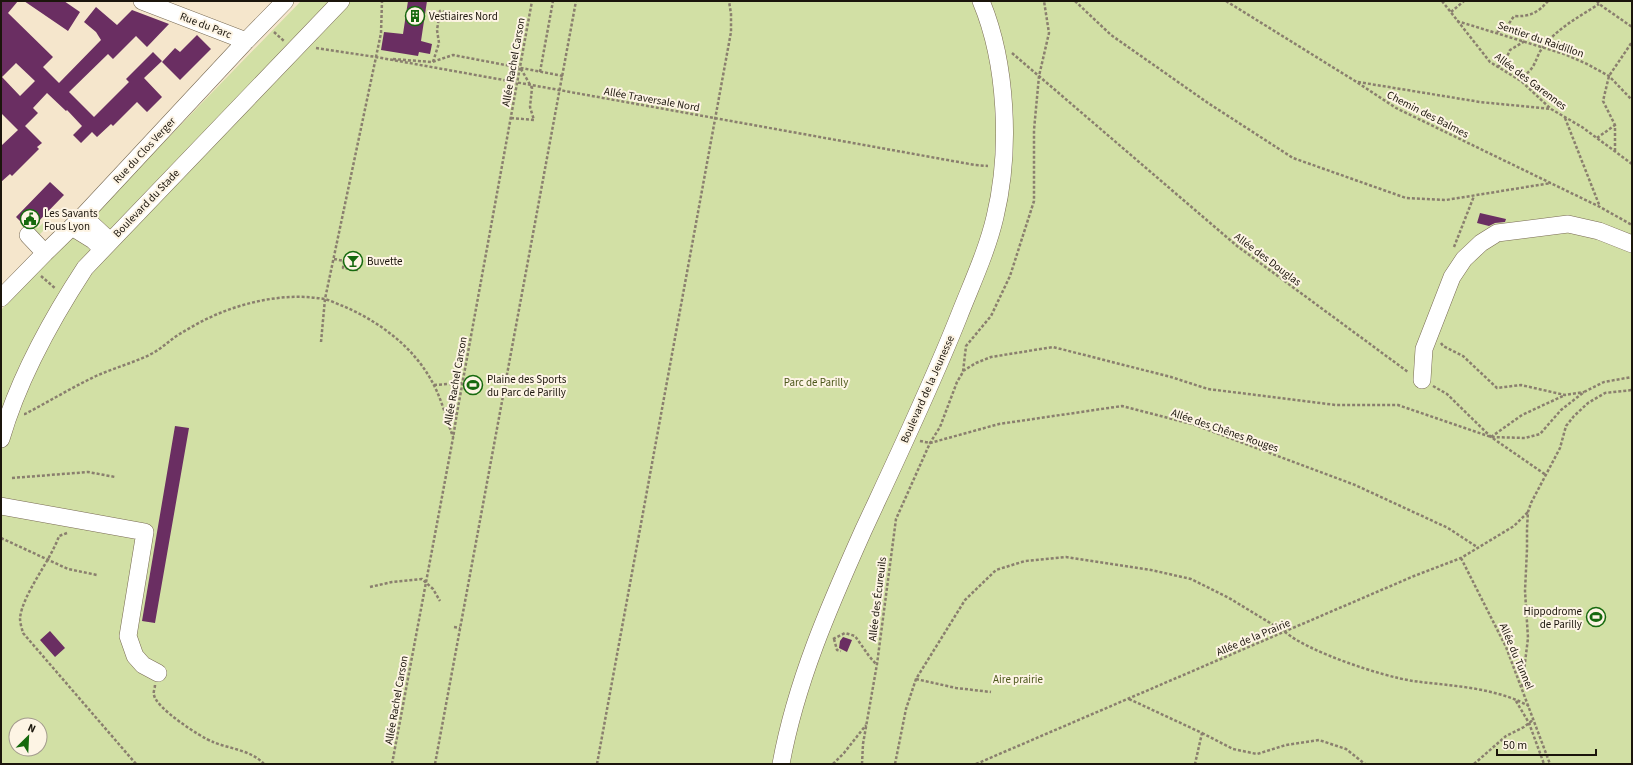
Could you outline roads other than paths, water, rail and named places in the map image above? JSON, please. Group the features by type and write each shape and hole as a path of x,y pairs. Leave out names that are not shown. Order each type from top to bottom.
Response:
{"street":[{"name":"Rue du Parc","path":"142,1 246,41"},
{"name":"Rue du Clos Verger","path":"1,298 30,267 78,221 285,1"},
{"name":"Boulevard du Stade","path":"1,440 11,410 30,366 66,297 85,268 291,43 341,1"},
{"name":"Boulevard de la Jeunesse","path":"781,764 797,696 826,636 837,588 934,378 986,249 996,215 1003,167 1005,135 1002,92 993,37 981,1"},
{"path":"78,221 106,245"},
{"path":"1422,380 1424,349 1452,277 1464,259 1481,243 1497,233 1568,224 1599,231 1632,244"},
{"path":"28,235 45,253"},
{"path":"1,506 145,532 128,636 135,656 143,665 158,673"}],"place":[{"name":"Vestiaires Nord","path":"415,16"},
{"name":"Les Savants Fous Lyon","path":"30,219"},
{"name":"Buvette","path":"353,261"},
{"name":"Plaine des Sports du Parc de Parilly","path":"473,385"},
{"name":"Hippodrome de Parilly","path":"1596,617"}],"park label":[{"name":"Parc de Parilly","path":"816,382"},
{"name":"Aire prairie","path":"1018,679"}]}
